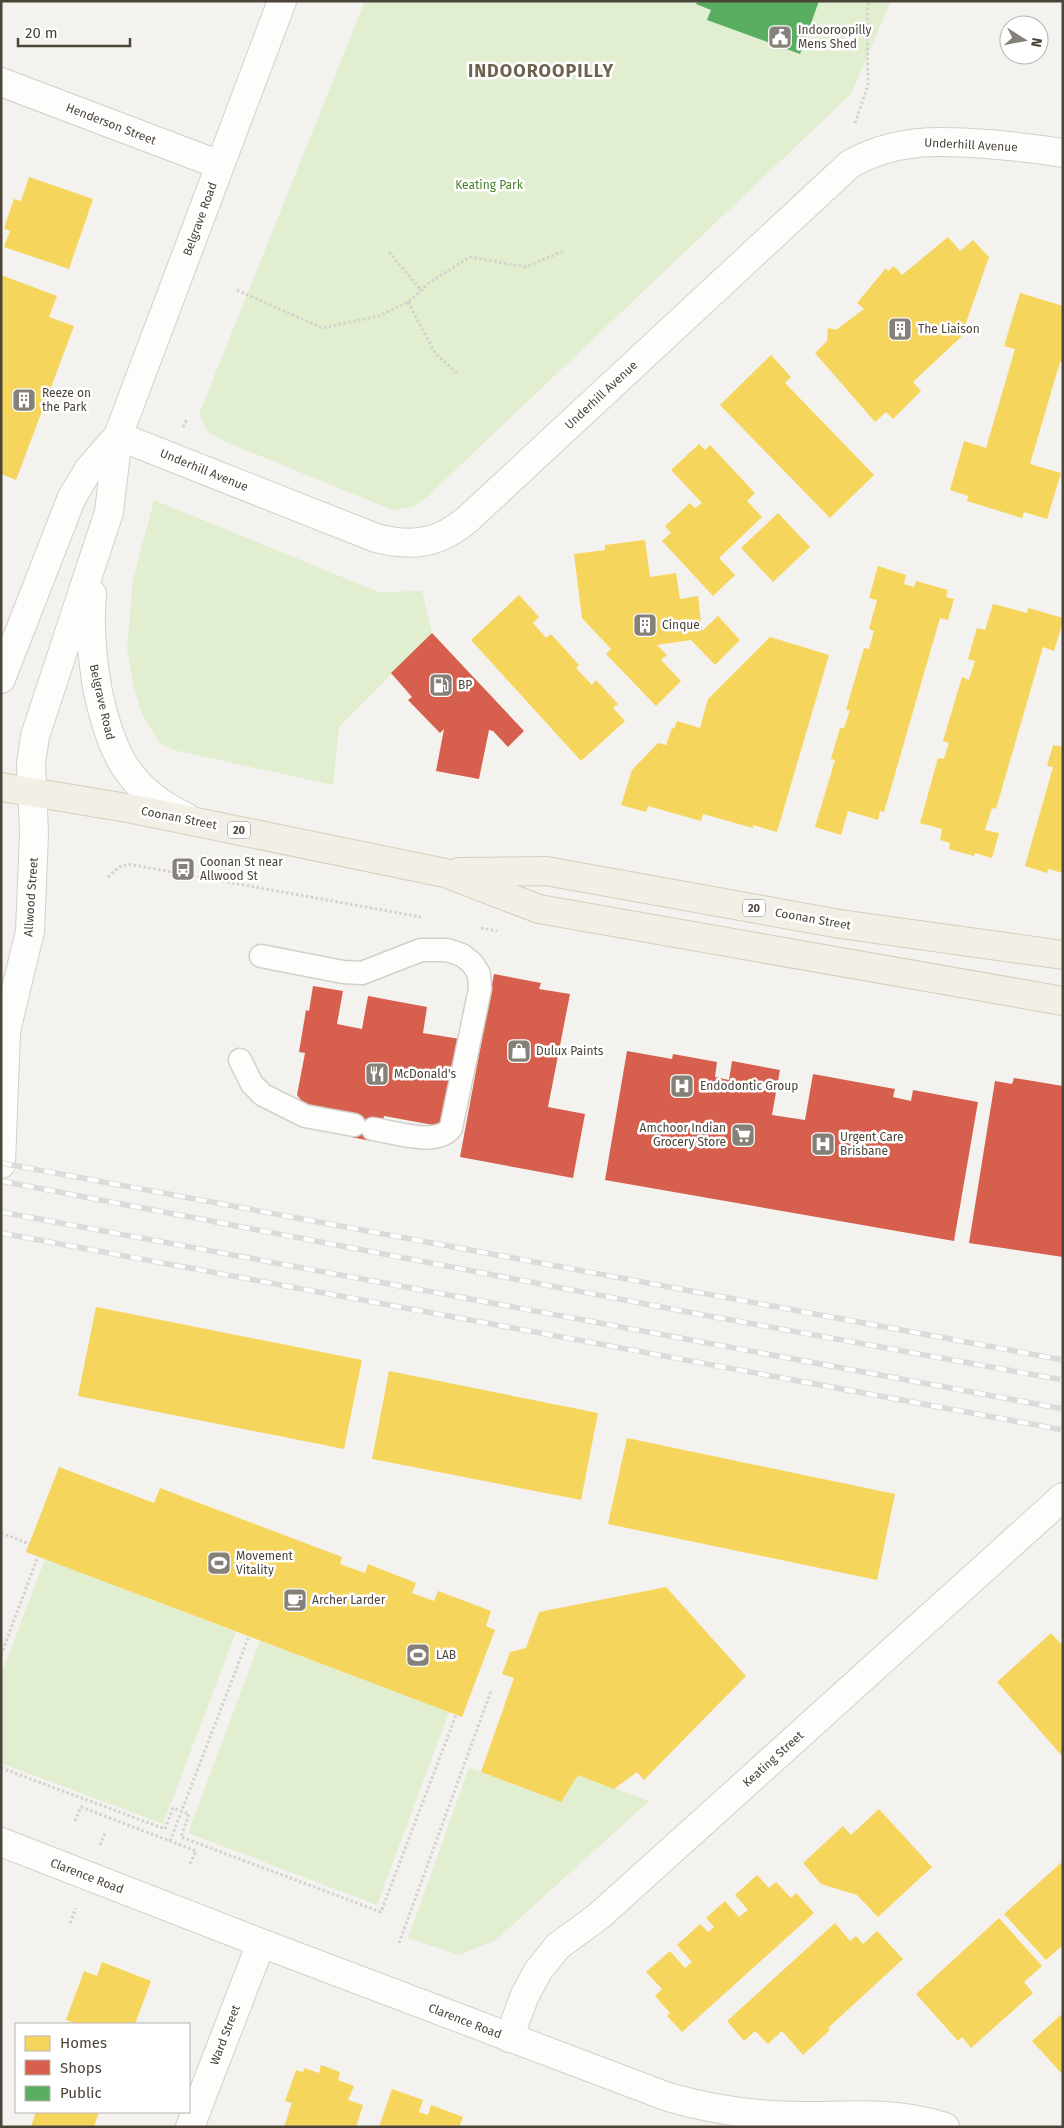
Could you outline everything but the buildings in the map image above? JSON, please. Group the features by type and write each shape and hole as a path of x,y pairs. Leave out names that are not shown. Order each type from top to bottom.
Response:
{"main road":[{"name":"Coonan Street","path":"1,787 32,791 196,822 445,873 539,909 1059,999"},
{"name":"Coonan Street","path":"445,873 546,871 840,924 1063,955"}],"street":[{"name":"Belgrave Road","path":"32,791 32,751 37,727 100,544 112,498 118,436 282,1"},
{"name":"Henderson Street","path":"1,82 220,165"},
{"name":"Underhill Avenue","path":"118,436 376,538 403,543 435,539 460,526 832,178 850,164 874,152 888,148 936,140 1063,153"},
{"name":"Belgrave Road","path":"1,679 72,497 89,469 118,436"},
{"name":"Belgrave Road","path":"100,544 91,595 91,646 93,666 110,739 128,772 148,795 167,808 196,822"},
{"name":"Allwood Street","path":"1,1164 4,1025 30,931 34,833 32,791"},
{"name":"Keating Street","path":"509,2038 529,1986 538,1971 558,1946 599,1916 1063,1497"},
{"name":"Clarence Road","path":"1,1842 261,1944 675,2099 797,2121 881,2115 912,2119 945,2127"},
{"name":"Ward Street","path":"190,2127 261,1944"}],"lane":[{"path":"240,1060 252,1084 263,1095 305,1116 432,1138 446,1134 451,1128 480,988 476,969 462,955 436,949 412,953 367,971 357,973 261,956"}],"path":[{"path":"854,125 868,85 867,16 869,1"},
{"path":"237,290 322,328 379,316 408,302 430,282 470,256 526,267 563,251"},
{"path":"389,252 421,290"},
{"path":"408,302 435,353 457,373"},
{"path":"108,877 119,867 128,864 427,918"},
{"path":"475,927 504,932"},
{"path":"1,1533 30,1544"},
{"path":"1,1655 38,1556"},
{"path":"170,1841 249,1636"},
{"path":"398,1943 491,1691"},
{"path":"1,1768 165,1829 173,1808 189,1814 181,1836 381,1912 456,1715"},
{"path":"75,1821 81,1807 196,1851 190,1864"},
{"path":"100,1845 106,1833"},
{"path":"70,1923 76,1908"}],"green space":[{"name":"Keating Park","path":"365,1 891,1 851,94 427,497 413,507 393,510 223,441 207,431 199,414"},
{"path":"154,500 379,592 422,591 432,633 339,727 333,785 173,750 159,742 142,714 133,683 127,648 133,580"},
{"path":"45,1559 236,1632 163,1824 1,1763 1,1675"},
{"path":"260,1641 449,1712 377,1905 188,1833"},
{"path":"469,1768 561,1802 578,1775 649,1801 496,1940 459,1955 408,1938"}],"railway":[{"path":"1,1163 1063,1360"},
{"path":"1,1181 698,1314 1063,1380"},
{"path":"1,1212 1063,1409"},
{"path":"1,1233 1063,1430"}],"place":[{"name":"Indooroopilly Mens Shed","path":"780,37"},
{"name":"The Liaison","path":"900,329"},
{"name":"Reeze on the Park","path":"24,400"},
{"name":"Cinque","path":"645,625"},
{"name":"BP","path":"441,685"},
{"name":"Coonan St near Allwood St","path":"183,869"},
{"name":"Dulux Paints","path":"519,1051"},
{"name":"McDonald's","path":"377,1074"},
{"name":"Endodontic Group","path":"682,1086"},
{"name":"Amchoor Indian Grocery Store","path":"743,1135"},
{"name":"Urgent Care Brisbane","path":"823,1144"},
{"name":"Movement Vitality","path":"219,1563"},
{"name":"Archer Larder","path":"295,1600"},
{"name":"LAB","path":"418,1655"}],"district":[{"name":"INDOOROOPILLY","path":"541,71"}]}
